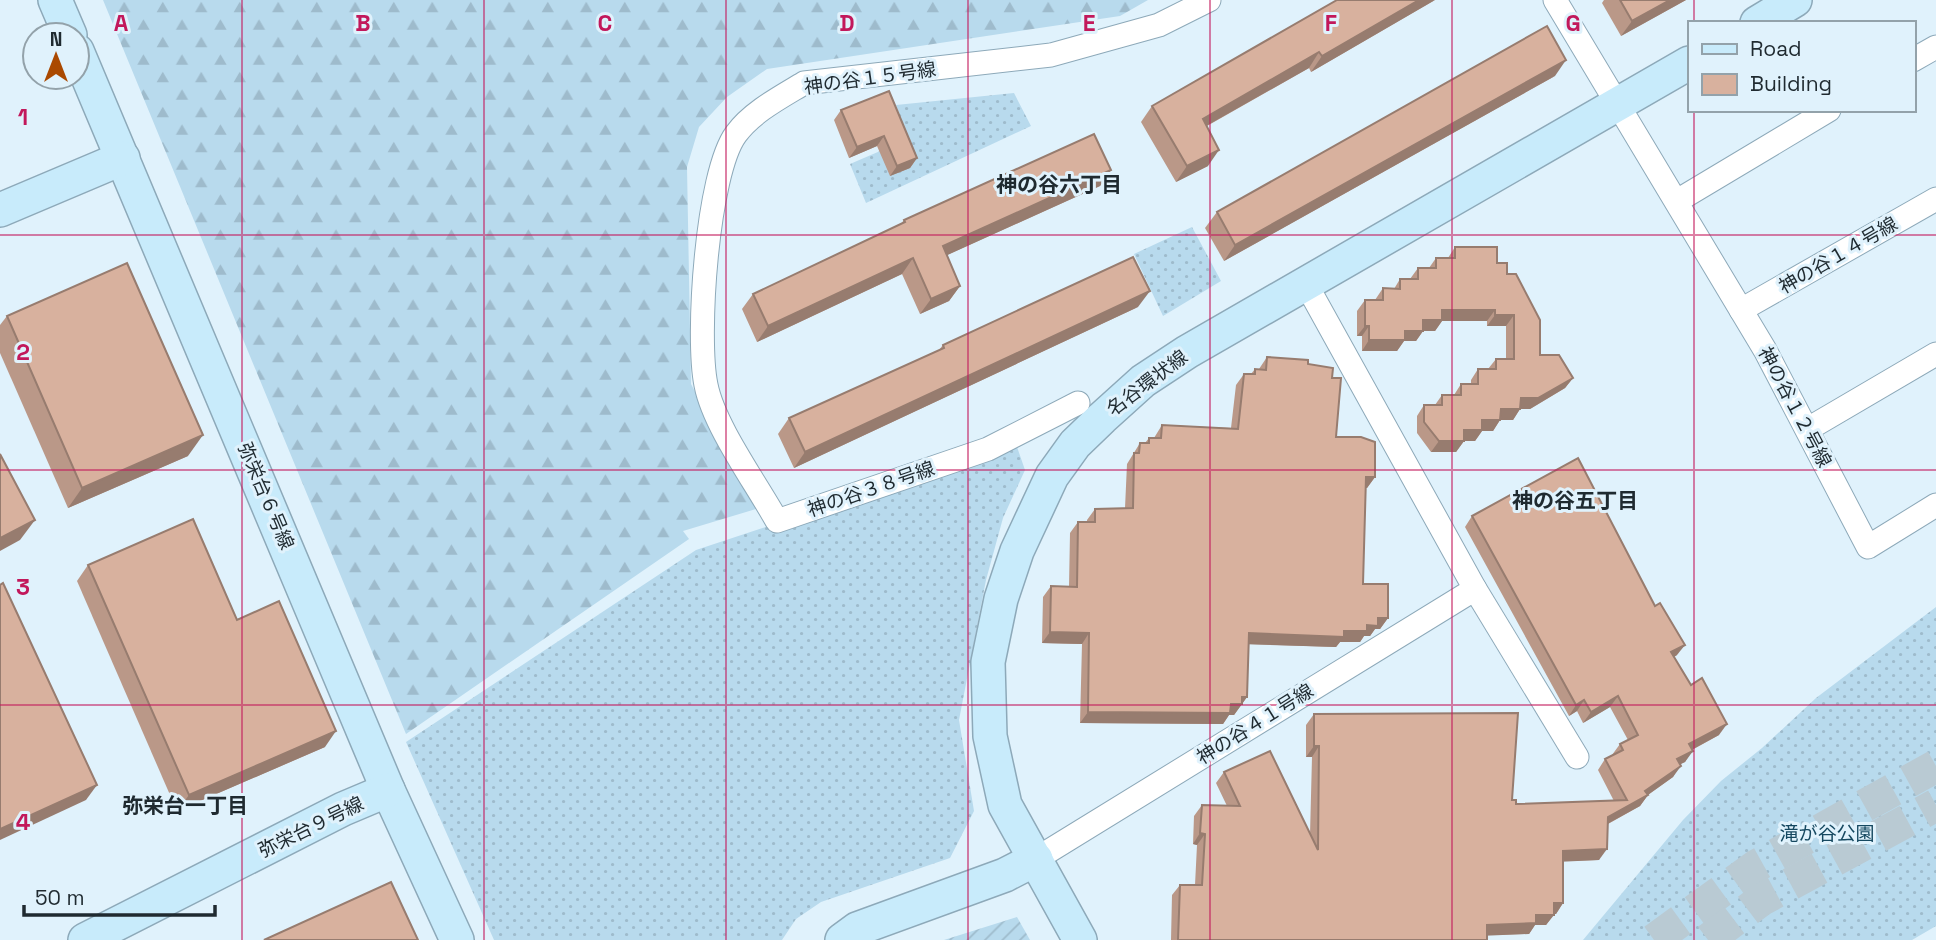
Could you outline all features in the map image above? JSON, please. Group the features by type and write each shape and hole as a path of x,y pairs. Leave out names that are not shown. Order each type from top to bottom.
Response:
{"street":[{"path":"55,0 64,21"},
{"name":"神の谷１５号線","path":"715,412 706,385 701,331 719,180 735,135 768,105 804,83 1051,55 1105,43 1159,25 1209,0"},
{"name":"神の谷１２号線","path":"1555,0 1741,310 1808,429 1868,547 1936,505"},
{"path":"1760,21 1795,0"},
{"path":"1915,59 1936,47"},
{"name":"名谷環状線","path":"1080,940 1005,805 990,736 988,662 1000,599 1032,513 1052,476 1075,444 1143,381 1187,352 1688,64"},
{"name":"弥栄台６号線","path":"91,84 388,790 457,940"},
{"path":"1677,201 1826,112"},
{"path":"0,211 123,158"},
{"name":"神の谷１４号線","path":"1741,310 1936,199"},
{"path":"1306,284 1475,589 1577,757"},
{"path":"1808,429 1936,354"},
{"name":"神の谷３８号線","path":"715,412 778,521 988,449 1078,403"},
{"name":"神の谷４１号線","path":"1036,859 1475,589"},
{"name":"弥栄台９号線","path":"85,940 343,809 388,790"},
{"path":"842,940 857,929 1005,875 1036,859"}],"green space":[{"path":"103,0 1148,0 1120,16 767,69 727,97 699,127 687,167 691,384 756,509 683,531 689,539 406,734"},
{"path":"1014,93 1031,126 866,203 850,164 908,139 896,105"},
{"path":"1192,227 1221,281 1163,316 1134,254"},
{"path":"1016,444 1025,470 1003,518 986,580 959,720 974,811 950,858 821,902 796,919 782,940 494,940 406,742 696,550"},
{"name":"滝が谷公園","path":"1936,607 1936,926 1912,940 1583,940 1683,820 1721,781 1762,748 1816,698"},
{"path":"1017,917 1030,940 944,940"}],"building":[{"path":"1337,0 1419,0 1322,56 1319,52 1203,119 1219,150 1187,166 1152,106"},
{"path":"1620,0 1670,0 1632,21"},
{"path":"1547,26 1566,60 1235,245 1217,212"},
{"path":"889,91 917,158 897,166 884,136 857,147 841,110"},
{"path":"1094,134 1111,170 943,246 960,286 931,299 913,258 768,326 753,294 905,222 904,220"},
{"path":"1455,247 1497,247 1497,263 1507,263 1507,274 1516,274 1540,320 1540,355 1559,355 1573,378 1538,398 1521,398 1520,409 1501,409 1500,420 1482,420 1482,430 1464,430 1464,441 1439,441 1424,422 1424,405 1442,405 1442,395 1461,395 1461,384 1478,384 1478,369 1496,369 1496,359 1514,359 1514,315 1495,315 1495,310 1442,310 1442,320 1423,320 1423,331 1405,331 1405,340 1369,340 1369,326 1365,326 1365,300 1383,300 1383,288 1400,289 1400,279 1418,279 1418,268 1436,268 1436,258 1455,258"},
{"path":"1133,257 1150,291 805,452 789,418 944,348 943,345"},
{"path":"127,263 203,435 82,488 7,316"},
{"path":"1267,357 1308,360 1308,364 1333,368 1332,378 1341,378 1336,437 1361,437 1375,442 1375,477 1366,477 1363,584 1388,584 1388,618 1378,618 1378,626 1367,625 1367,631 1344,631 1344,637 1249,633 1247,697 1242,697 1242,704 1231,704 1230,713 1088,712 1089,633 1050,632 1051,586 1077,587 1078,522 1095,522 1095,509 1133,508 1134,453 1139,453 1140,443 1149,443 1149,438 1161,438 1162,425 1238,429 1244,374 1255,374 1255,369 1266,370"},
{"path":"0,454 35,520 0,538"},
{"path":"1578,458 1655,606 1660,603 1685,645 1671,652 1691,685 1702,678 1727,724 1689,744 1693,751 1677,759 1681,766 1645,791 1648,795 1608,817 1607,849 1563,851 1563,903 1554,903 1554,915 1536,915 1536,923 1487,925 1487,940 1178,940 1180,885 1202,885 1205,834 1200,833 1202,805 1240,806 1224,772 1270,751 1318,850 1319,746 1314,746 1314,714 1518,713 1512,800 1516,800 1516,804 1627,800 1605,759 1623,750 1620,744 1638,735 1618,696 1591,712 1584,700 1576,705 1472,516"},
{"path":"193,519 237,620 279,601 336,731 189,795 88,565"},
{"path":"3,583 97,785 0,829 0,585"},
{"path":"391,882 418,940 264,940"}],"tunnel":[{"path":"1654,940 1756,866 1936,766"},
{"path":"1708,940 1761,900 1936,805"}],"district":[{"name":"神の谷六丁目","path":"1059,184"},
{"name":"神の谷五丁目","path":"1575,500"},
{"name":"弥栄台一丁目","path":"185,805"}]}
